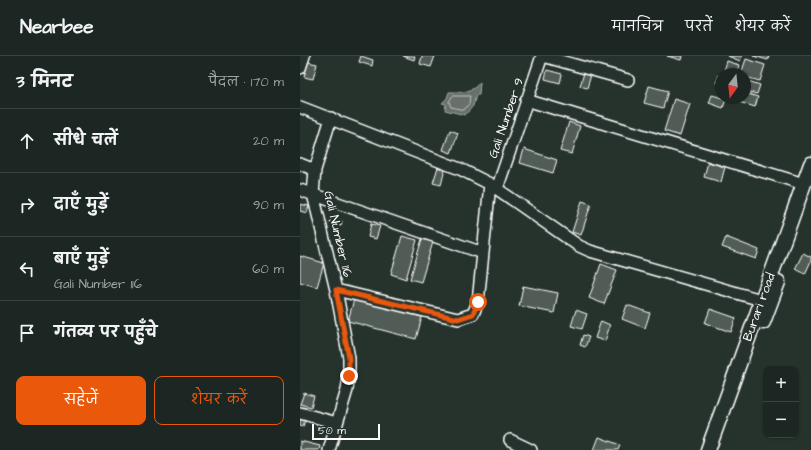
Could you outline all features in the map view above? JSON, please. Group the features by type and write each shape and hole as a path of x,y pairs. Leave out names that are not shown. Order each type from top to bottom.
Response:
{"main road":[{"name":"Burari road","path":"708,450 766,302 808,187 811,164"},
{"name":"Burari road","path":"716,450 766,302"}],"street":[{"path":"300,68 304,56"},
{"path":"542,56 628,80"},
{"name":"Gali Number 9","path":"336,290 458,319 473,314 477,308 483,253 493,187 542,56"},
{"path":"526,100 808,187"},
{"path":"300,107 460,169 493,187 579,246 590,251 766,302"},
{"name":"Gali Number 116","path":"329,450 347,390 349,376 349,358 336,290 312,194 315,170 331,118"},
{"path":"300,164 315,170"},
{"path":"300,190 483,253"},
{"path":"300,413 337,423"},
{"path":"510,440 531,450"}],"water":[{"path":"480,82 479,95 476,95 473,106 465,115 445,110 446,104 442,103 447,98 449,92 463,92 470,90 477,86"}],"building":[{"path":"361,56 373,60 372,66 359,62"},
{"path":"403,56 415,56 414,60"},
{"path":"422,56 435,56 431,67 420,64"},
{"path":"667,56 682,56 681,60"},
{"path":"728,56 742,56 740,61"},
{"path":"753,56 769,56 768,60"},
{"path":"746,59 765,65 760,81 751,79 751,68 743,68"},
{"path":"727,61 739,65 738,68 725,68"},
{"path":"308,62 317,64 313,79 304,77"},
{"path":"547,70 562,74 560,83 545,79"},
{"path":"584,73 591,75 587,88 580,86"},
{"path":"751,82 760,85 757,94 751,92"},
{"path":"649,86 668,91 663,108 644,103"},
{"path":"712,95 715,96 715,104 724,104 723,108 709,103"},
{"path":"751,95 758,97 755,107 745,104 751,104"},
{"path":"674,99 690,104 680,136 664,131"},
{"path":"569,122 580,126 572,154 560,151"},
{"path":"450,130 458,133 451,153 443,150"},
{"path":"524,149 557,160 553,173 520,163"},
{"path":"708,162 725,167 721,182 704,177"},
{"path":"438,167 445,169 441,185 433,183"},
{"path":"582,201 591,204 581,235 572,232"},
{"path":"300,204 309,206 307,213 300,211"},
{"path":"331,218 342,221 341,226 330,223"},
{"path":"371,224 380,226 376,239 368,237"},
{"path":"402,236 417,240 406,279 391,274"},
{"path":"726,237 759,250 756,259 722,247"},
{"path":"422,239 433,242 421,282 410,279"},
{"path":"803,253 811,257 811,261 805,274 795,269"},
{"path":"300,256 324,263 317,287 300,282"},
{"path":"601,264 617,270 604,304 589,298"},
{"path":"523,286 558,293 554,313 519,306"},
{"path":"354,299 422,317 416,339 348,321"},
{"path":"627,305 650,313 645,328 622,319"},
{"path":"710,309 736,318 731,332 705,323"},
{"path":"576,310 587,314 582,329 571,326"},
{"path":"601,321 610,325 605,341 595,338"},
{"path":"583,335 589,337 585,347 580,345"},
{"path":"304,393 314,396 311,407 300,404"},
{"path":"300,415 306,416 303,427 300,426"},
{"path":"599,437 620,445 618,450 594,450"},
{"path":"300,441 320,446 319,450 300,450"}],"route":[{"path":"349,376 349,358 336,290 458,319 473,314 477,308 478,302"}]}
